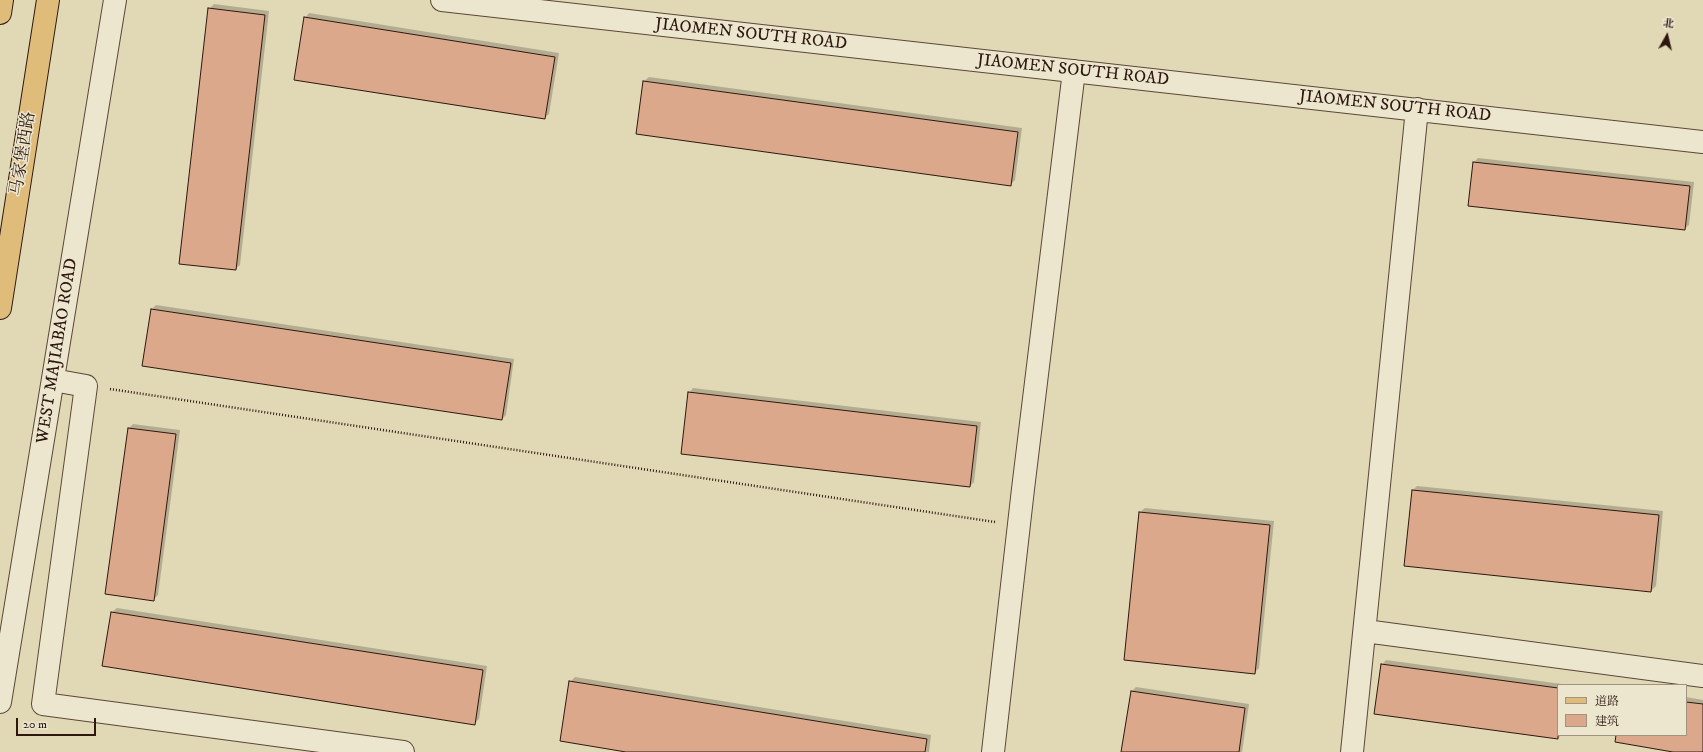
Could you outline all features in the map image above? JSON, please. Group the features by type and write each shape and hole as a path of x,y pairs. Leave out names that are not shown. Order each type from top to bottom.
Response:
{"main road":[{"path":"0,13 2,0"},
{"name":"马家堡西路","path":"0,308 48,0"}],"street":[{"name":"WEST MAJIABAO ROAD","path":"0,702 114,0"},
{"name":"JIAOMEN SOUTH ROAD","path":"442,0 527,5 1074,71 1703,142"},
{"path":"993,752 1074,71"},
{"path":"1352,752 1417,109"},
{"path":"53,380 86,386 43,704 403,752"},
{"path":"1365,631 1703,676"}],"path":[{"path":"86,386 1019,526"}],"building":[{"path":"208,8 265,15 236,270 179,264"},
{"path":"304,17 555,57 545,119 294,80"},
{"path":"643,81 1018,132 1011,186 636,134"},
{"path":"1473,162 1690,186 1685,230 1468,206"},
{"path":"151,309 511,363 502,420 142,366"},
{"path":"688,392 977,426 970,487 681,454"},
{"path":"128,428 176,434 154,601 105,594"},
{"path":"1412,490 1659,515 1651,592 1404,566"},
{"path":"1139,512 1270,525 1255,674 1124,660"},
{"path":"111,612 483,670 475,725 102,666"},
{"path":"1381,664 1557,688 1558,739 1374,714"},
{"path":"569,681 927,739 925,752 626,752 560,741"},
{"path":"1131,691 1245,708 1239,752 1121,752"},
{"path":"1687,702 1703,704 1703,752 1673,752 1615,742 1616,736 1687,736"}]}
